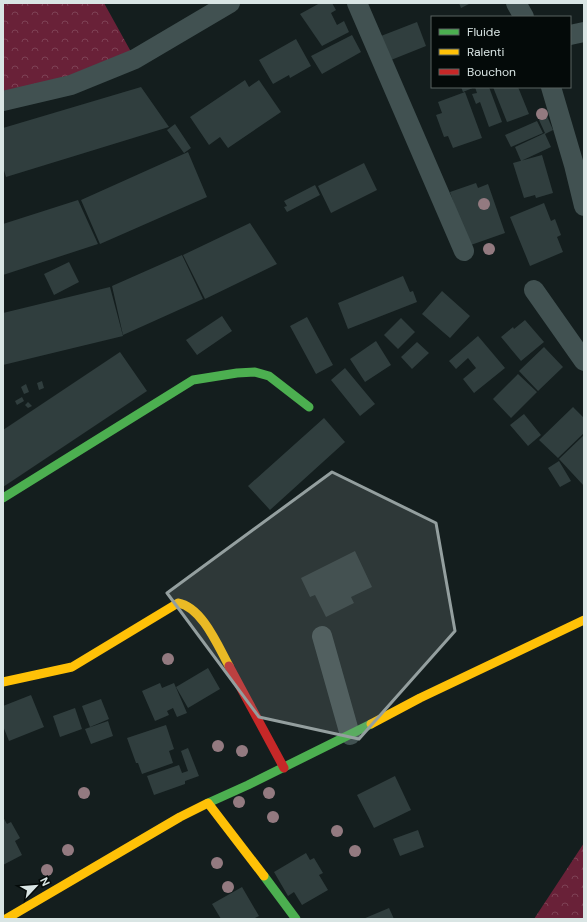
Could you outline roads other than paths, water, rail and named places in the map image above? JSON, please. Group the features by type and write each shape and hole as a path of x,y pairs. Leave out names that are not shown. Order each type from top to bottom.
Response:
{"street":[{"path":"3,101 71,85 136,58 230,3"},
{"path":"357,3 464,251"},
{"path":"516,3 523,16"},
{"path":"571,35 584,32"},
{"path":"551,88 574,165 584,206"},
{"path":"534,290 584,361"},
{"path":"3,498 193,380 237,373 255,372 269,376 309,407"},
{"path":"3,682 72,667 178,603 186,604 201,617 240,685 284,768"},
{"path":"6,919 180,816 284,768 420,698 584,620"},
{"path":"322,636 350,735"},
{"path":"208,803 296,919"}]}
